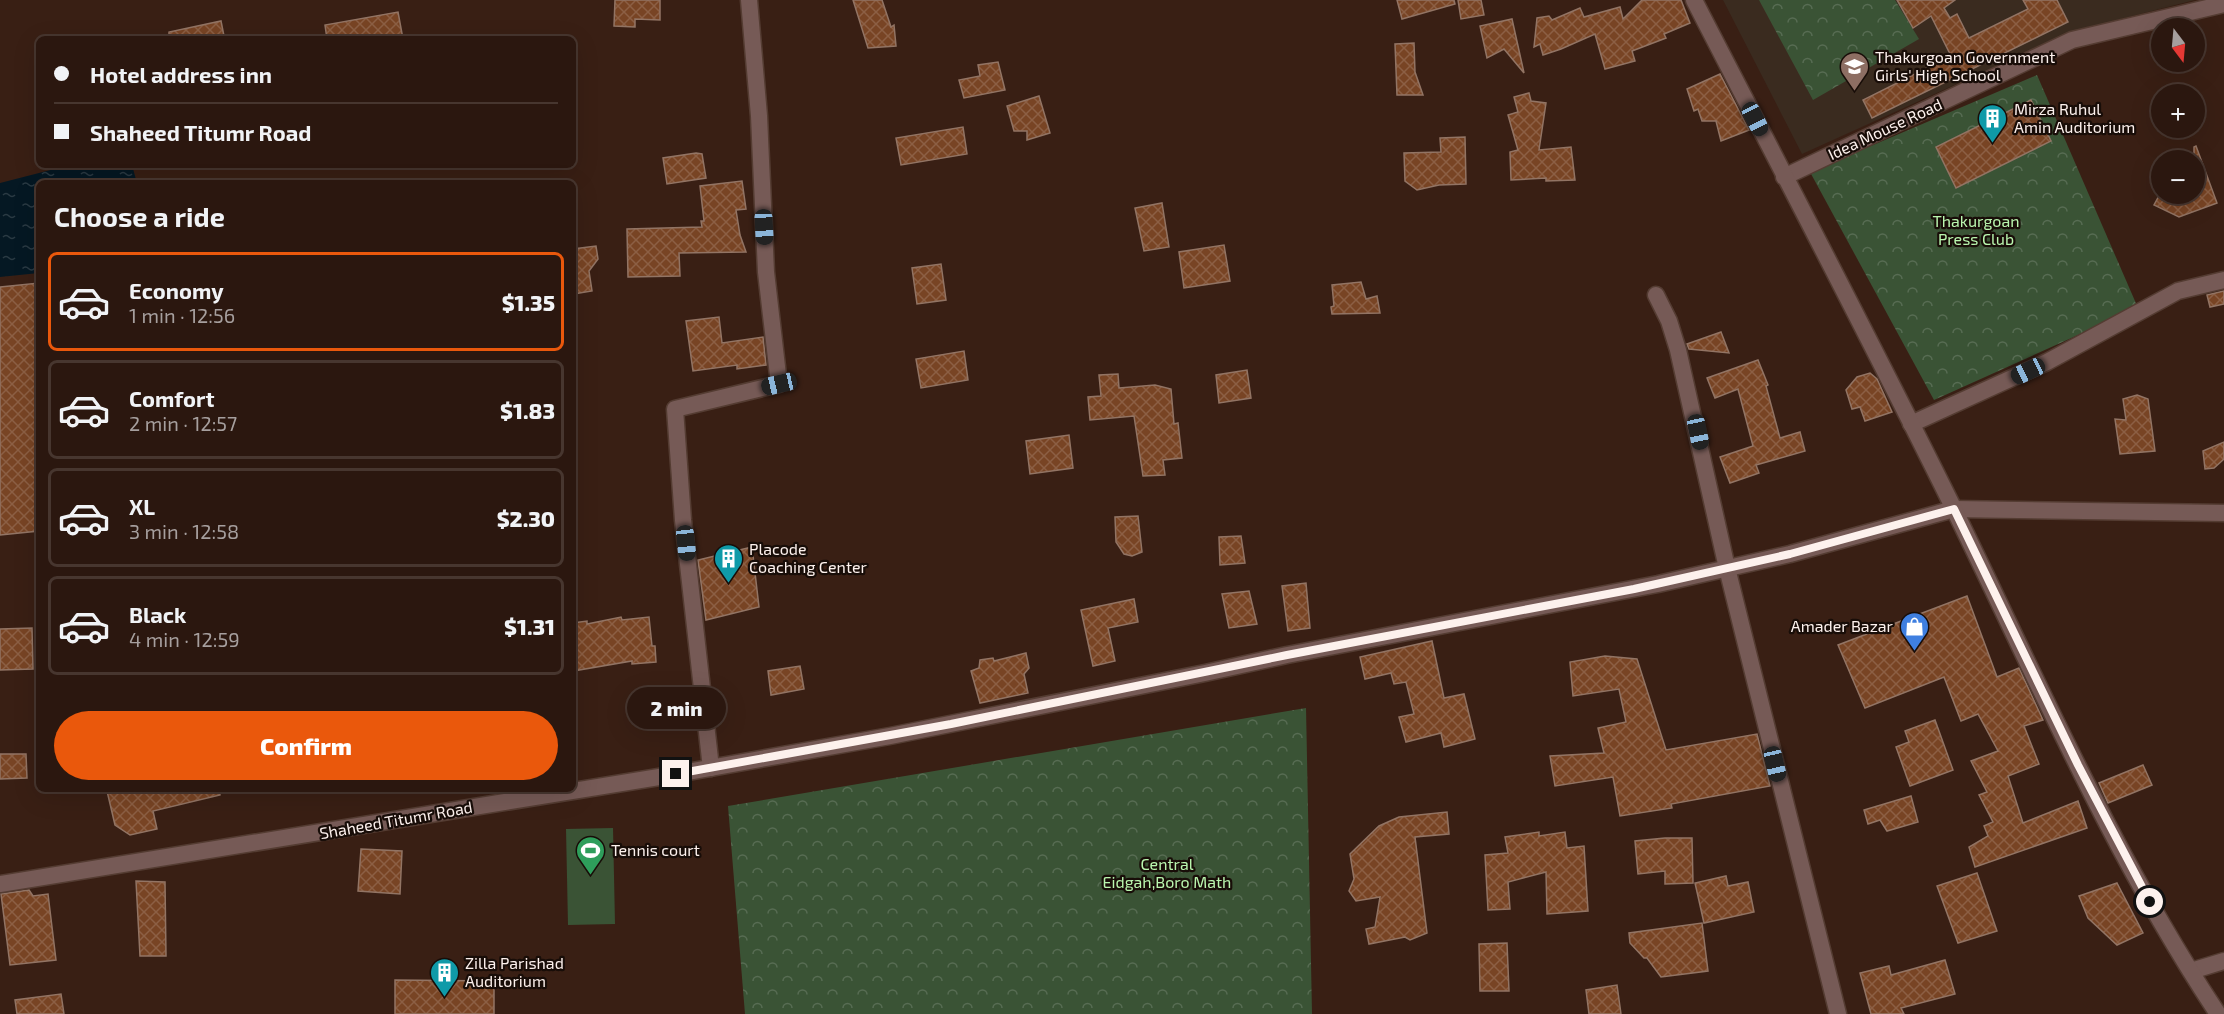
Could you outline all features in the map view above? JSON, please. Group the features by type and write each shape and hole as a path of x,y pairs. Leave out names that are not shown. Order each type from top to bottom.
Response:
{"street":[{"path":"711,768 683,520 675,409 779,384 766,272 759,116 749,0"},
{"path":"1695,0 1954,509 2113,835 2218,1014"},
{"name":"Idea Mouse Road","path":"1784,177 2072,40 2224,4"},
{"path":"1911,424 2047,362 2178,291 2224,280"},
{"path":"1656,295 1669,321 1678,350 1727,568 1838,1014"},
{"name":"Shaheed Titumr Road","path":"576,790 1032,709 1287,655 1565,603 1790,554 1954,509 2224,513"},
{"name":"Shaheed Titumr Road","path":"0,884 566,792"},
{"path":"2191,971 2224,961"}],"shaded area":[{"name":"Thakurgoan Government Girls' High School","path":"1723,0 2195,0 2074,31 1802,154"}],"green space":[{"path":"1759,0 1895,0 1919,39 1813,100"},
{"name":"Thakurgoan Press Club","path":"2037,75 2138,308 1934,400 1810,172"},
{"name":"Central Eidgah,Boro Math","path":"1306,708 1312,1014 745,1014 728,806"},
{"name":"Tennis court","path":"613,828 615,924 568,925 566,829"}],"water":[{"path":"58,168 133,168 136,180 36,180 36,273 0,277 0,183"}],"building":[{"path":"615,0 660,0 660,20 635,19 635,27 614,26"},
{"path":"853,0 882,0 891,27 894,25 896,46 868,48"},
{"path":"1397,0 1454,0 1455,4 1402,19"},
{"path":"1458,0 1481,0 1484,15 1461,19"},
{"path":"1642,0 1681,0 1690,23 1664,34 1666,38 1632,51 1635,61 1605,69 1595,34 1543,55 1540,44 1534,47 1537,18 1549,16 1552,20 1580,8 1584,17 1620,7 1623,19"},
{"path":"1897,0 1955,0 1944,8 1950,18 1957,14 1969,38 2028,9 2023,0 2057,0 2068,22 1872,118 1863,100 1951,56 1931,16 1913,28"},
{"path":"398,12 402,36 327,36 325,25"},
{"path":"1512,19 1524,73 1504,49 1487,58 1480,26"},
{"path":"221,21 224,36 169,36 169,32"},
{"path":"1414,43 1415,72 1423,95 1397,95 1395,44"},
{"path":"998,62 1005,90 964,98 959,80 980,76 978,65"},
{"path":"1720,74 1749,130 1721,141 1716,121 1702,121 1698,109 1694,111 1687,89"},
{"path":"1529,93 1531,101 1546,103 1539,150 1571,147 1575,180 1546,181 1546,178 1511,180 1510,152 1518,150 1508,115 1518,112 1514,97"},
{"path":"1039,96 1050,133 1027,140 1027,131 1014,131 1007,106"},
{"name":"Mirza Ruhul Amin Auditorium","path":"2031,100 2051,141 1956,188 1936,147"},
{"path":"963,127 967,154 901,165 896,138"},
{"path":"1465,137 1466,184 1439,185 1417,190 1405,181 1404,153 1441,152 1440,138"},
{"path":"702,154 706,178 667,184 663,158"},
{"path":"2205,170 2217,203 2179,217 2154,205 2205,204"},
{"path":"742,181 746,209 736,210 740,235 746,252 679,253 680,276 628,277 627,229 702,227 701,221 704,221 700,186"},
{"path":"1162,203 1169,247 1144,251 1135,208"},
{"path":"1224,245 1230,281 1184,288 1179,252"},
{"path":"596,246 598,259 589,271 592,291 576,294 576,249"},
{"path":"941,264 946,300 917,304 912,268"},
{"path":"1361,282 1366,299 1377,296 1380,313 1332,314 1331,307 1334,306 1332,285"},
{"path":"36,283 36,531 0,535 0,287"},
{"path":"2224,291 2224,304 2210,307 2207,295"},
{"path":"719,317 722,343 763,337 766,365 737,369 737,365 693,371 686,321"},
{"path":"1721,332 1729,353 1689,349 1687,344"},
{"path":"964,351 968,380 921,388 916,359"},
{"path":"1758,360 1768,385 1766,386 1780,438 1800,432 1805,451 1756,465 1759,473 1730,483 1720,457 1753,446 1738,389 1715,398 1707,378"},
{"path":"1247,370 1251,398 1219,403 1216,375"},
{"path":"1870,373 1877,379 1892,412 1865,421 1860,407 1852,409 1846,390 1857,377"},
{"path":"1118,374 1119,388 1155,385 1171,389 1174,424 1178,423 1182,458 1163,460 1165,475 1143,476 1134,416 1090,420 1088,397 1101,396 1099,375"},
{"path":"2137,395 2148,399 2155,451 2120,454 2115,419 2126,420 2123,399"},
{"path":"1069,435 1073,468 1030,474 1026,441"},
{"path":"2224,442 2224,459 2214,468 2205,469 2203,451"},
{"path":"1138,516 1142,552 1132,556 1124,554 1116,542 1115,517"},
{"path":"1241,536 1245,563 1220,565 1219,537"},
{"name":"Placode Coaching Center","path":"752,547 759,607 706,620 698,560"},
{"path":"1306,583 1310,628 1288,631 1282,586"},
{"path":"1249,591 1257,624 1229,628 1222,594"},
{"path":"1967,596 1997,677 2019,668 2043,720 2024,726 2039,764 2008,776 2023,823 2078,801 2087,828 1975,867 1969,847 1988,836 1984,826 1993,822 1979,795 1987,792 1971,761 1998,751 1978,714 1961,721 1944,677 1865,708 1838,645"},
{"path":"1134,599 1138,622 1108,628 1115,661 1093,666 1081,610"},
{"path":"621,617 622,620 649,617 656,662 632,664 632,661 576,670 576,623 587,621 587,624"},
{"path":"32,628 33,669 0,670 0,629"},
{"path":"1432,641 1444,698 1464,694 1475,739 1444,747 1441,733 1406,742 1399,717 1414,714 1406,682 1394,684 1391,673 1365,679 1360,657"},
{"path":"1026,653 1029,668 1024,674 1028,693 980,703 971,671 979,668 980,660 993,658 994,661"},
{"path":"1605,656 1637,659 1666,750 1757,734 1770,786 1671,804 1672,808 1620,816 1613,777 1555,786 1550,756 1604,753 1598,728 1626,722 1619,689 1573,696 1570,662"},
{"path":"800,666 804,689 771,695 768,671"},
{"path":"1935,720 1953,770 1910,786 1896,747 1909,742 1905,731"},
{"path":"0,754 26,754 27,778 0,779"},
{"path":"2143,765 2152,785 2108,803 2099,783"},
{"path":"107,792 220,792 220,795 153,811 157,829 130,835 115,825"},
{"path":"1911,796 1918,822 1887,831 1880,820 1868,824 1864,810"},
{"path":"1447,812 1449,834 1415,837 1427,933 1410,940 1405,937 1369,944 1366,929 1375,927 1380,897 1356,901 1349,891 1354,879 1350,854 1379,826 1399,817"},
{"path":"1539,832 1539,836 1565,832 1567,848 1584,846 1588,911 1547,914 1546,872 1508,882 1510,909 1488,910 1485,855 1508,853 1505,837"},
{"path":"1692,838 1693,883 1665,884 1665,871 1638,874 1635,841"},
{"path":"361,849 402,851 400,894 358,891"},
{"path":"1977,873 1997,931 1958,943 1937,886"},
{"path":"1726,876 1728,886 1748,882 1754,912 1704,923 1695,883"},
{"path":"136,881 165,882 166,956 140,956"},
{"path":"2117,883 2143,933 2117,945 2088,918 2079,896"},
{"path":"29,890 33,896 48,894 56,960 10,965 1,894"},
{"path":"1702,923 1708,971 1661,977 1647,958 1644,958 1630,943 1629,933"},
{"path":"1507,943 1509,991 1480,991 1479,944"},
{"path":"1945,960 1955,994 1901,1008 1904,1014 1871,1014 1860,973 1889,966 1891,975"},
{"name":"Zilla Parishad Auditorium","path":"395,980 494,981 494,1014 395,1014"},
{"path":"1617,985 1621,1014 1589,1014 1586,990"},
{"path":"61,994 64,1014 17,1014 15,1000"}],"place":[{"name":"Thakurgoan Government Girls' High School","path":"1854,92"},
{"name":"Mirza Ruhul Amin Auditorium","path":"1993,144"},
{"name":"Placode Coaching Center","path":"728,584"},
{"name":"Amader Bazar","path":"1914,652"},
{"name":"Tennis court","path":"590,876"},
{"name":"Zilla Parishad Auditorium","path":"444,998"}],"route":[{"path":"676,774 1032,709 1287,655 1634,589 1790,554 1954,509 2078,765 2150,902"}]}
